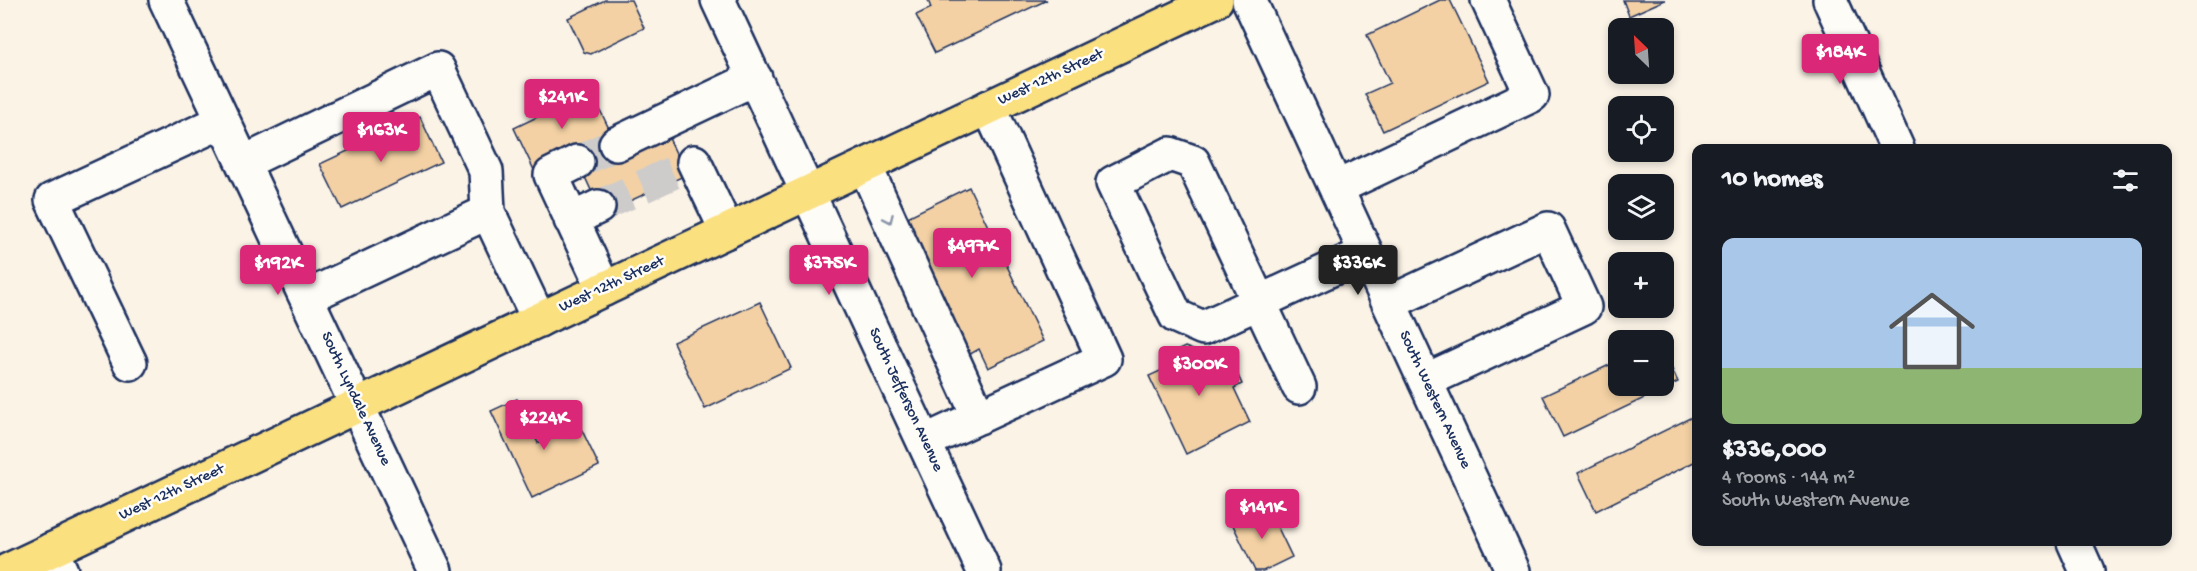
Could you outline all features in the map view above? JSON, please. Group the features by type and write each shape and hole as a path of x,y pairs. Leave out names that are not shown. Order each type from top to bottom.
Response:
{"main road":[{"name":"West 12th Street","path":"8,571 56,561 358,405 1216,0"}],"street":[{"name":"South Lyndale Avenue","path":"166,0 435,571"},
{"name":"South Jefferson Avenue","path":"718,0 984,571"},
{"name":"South Western Avenue","path":"1249,0 1513,571"},
{"path":"1336,188 1532,95 1488,0"},
{"path":"1835,2 1895,144"},
{"path":"243,163 438,69 486,171 488,212 539,320"},
{"path":"616,144 755,78"},
{"path":"924,442 1104,359 989,107"},
{"path":"674,117 689,165 727,231"},
{"path":"130,363 52,200 223,121"},
{"path":"1299,387 1260,302 1193,162 1170,154 1113,183 1176,316 1203,328 1260,302 1366,253"},
{"path":"577,162 551,175 585,213 604,289"},
{"path":"865,166 979,417"},
{"path":"307,297 488,212"},
{"path":"1389,303 1548,229 1584,307 1425,381"},
{"path":"2076,546 2087,571"}],"building":[{"path":"605,0 631,0 644,28 591,54 584,52 568,18"},
{"path":"928,0 1047,0 935,53 916,15 931,8"},
{"path":"1440,0 1450,0 1489,81 1383,131 1365,94 1390,83 1367,35"},
{"path":"1623,0 1665,0 1629,16"},
{"path":"591,91 611,133 534,170 514,128"},
{"path":"420,117 441,162 342,209 320,164"},
{"path":"611,133 668,136 686,175 602,214 573,151"},
{"path":"969,187 1043,341 988,368 979,349 967,356 901,220"},
{"path":"760,302 791,368 705,409 673,342"},
{"path":"1185,347 1233,365 1242,384 1234,388 1250,422 1186,454 1149,376 1167,368 1162,358"},
{"path":"1608,366 1608,396 1649,396 1563,437 1543,396"},
{"path":"517,399 538,443 579,424 599,466 532,498 491,411"},
{"path":"1692,417 1692,463 1596,511 1578,473"},
{"path":"1267,505 1292,557 1263,571 1255,571 1232,523"}],"tunnel":[{"path":"577,162 616,144"},
{"path":"598,207 683,168"}]}
